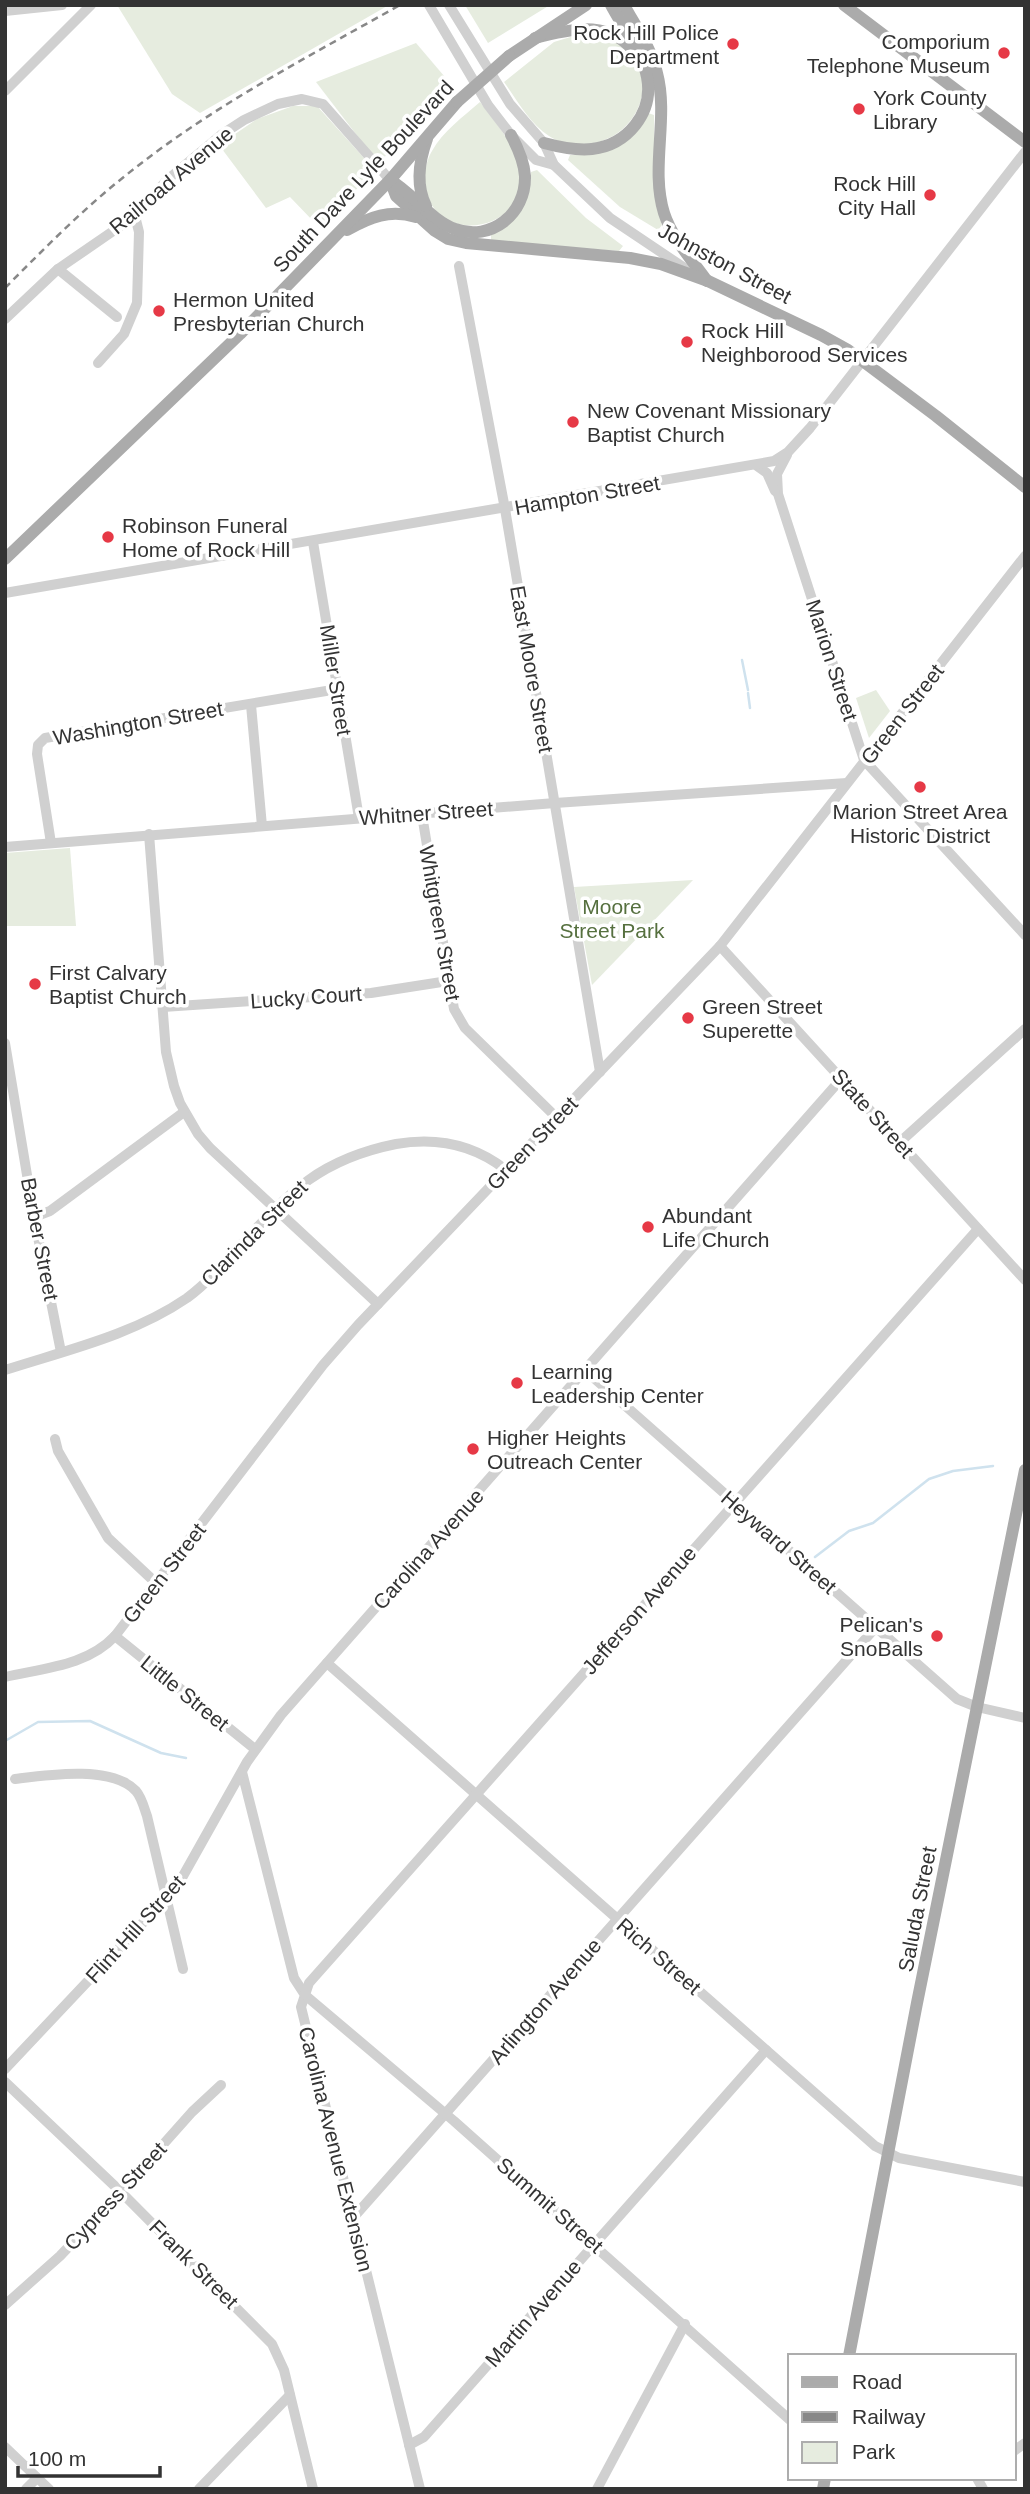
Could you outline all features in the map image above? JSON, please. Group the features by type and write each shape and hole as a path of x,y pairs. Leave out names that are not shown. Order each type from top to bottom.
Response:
{"main road":[{"name":"South Dave Lyle Boulevard","path":"5,559 240,334 390,180 457,102 509,56 586,5"},
{"path":"544,143 566,148 592,149 613,143 630,132 641,116 647,96 648,78 611,5"},
{"path":"624,5 652,59 659,79 660,194 664,216 674,235 708,281"},
{"path":"844,5 1025,142"},
{"path":"535,38 574,29 595,30 621,40 640,60"},
{"path":"430,133 419,174 424,214 439,235 456,241 630,258 661,264 708,281"},
{"path":"390,180 396,196 444,224 464,232 493,228 510,217 521,201 525,179 523,163 511,135"},
{"path":"334,237 378,215 424,214"},
{"name":"Johnston Street","path":"708,281 821,335 862,360 1025,487"},
{"name":"Saluda Street","path":"849,2354 1025,1469"}],"street":[{"path":"5,11 62,5"},
{"path":"5,91 92,5"},
{"path":"429,5 488,105 511,135 536,160 554,165"},
{"name":"Johnston Street","path":"449,5 510,104 544,143 554,165 610,218 673,261 708,281"},
{"name":"Railroad Avenue","path":"5,319 58,268 135,216 167,180 233,126 286,101 319,101 331,111 390,180"},
{"name":"Hampton Street","path":"5,593 774,461 788,452 1025,152"},
{"path":"98,363 124,334 138,303 139,232 135,216"},
{"name":"East Moore Street","path":"459,266 505,509 600,1072"},
{"path":"58,268 117,317"},
{"name":"Marion Street","path":"788,452 777,474 778,494 864,760 1025,935"},
{"name":"Marion Street","path":"757,466 767,473 778,494"},
{"name":"Miller Street","path":"313,542 359,818"},
{"name":"Green Street","path":"5,1677 81,1660 97,1653 116,1636 323,1365 377,1304 720,946 1025,556"},
{"name":"Washington Street","path":"51,842 37,754 38,745 44,738 338,689"},
{"path":"251,705 262,826"},
{"name":"Whitner Street","path":"5,847 555,803 847,783"},
{"name":"Whitgreen Street","path":"422,814 454,1009 465,1028 556,1118"},
{"path":"149,834 169,1069 184,1112 210,1148 377,1304"},
{"name":"State Street","path":"720,946 1025,1280"},
{"name":"Lucky Court","path":"163,1007 371,993 448,981"},
{"path":"900,1142 1025,1029"},
{"name":"Barber Street","path":"5,1043 34,1217 61,1352"},
{"name":"Carolina Avenue","path":"242,1772 255,1749 281,1715 842,1079"},
{"path":"34,1217 50,1211 184,1112"},
{"name":"Clarinda Street","path":"5,1370 147,1322 190,1296 224,1264 274,1208 310,1178 340,1160 373,1149 433,1141 453,1143 480,1153 506,1170"},
{"name":"Jefferson Avenue","path":"305,1995 309,1983 978,1229"},
{"name":"Heyward Street","path":"586,1371 957,1699 977,1707 1025,1718"},
{"path":"55,1439 58,1451 102,1529 116,1546 156,1583"},
{"name":"Arlington Avenue","path":"353,2217 876,1627"},
{"name":"Little Street","path":"116,1636 255,1749"},
{"name":"Rich Street","path":"327,1662 875,2146 900,2158 1025,2182"},
{"name":"Flint Hill Street","path":"5,2069 167,1897 193,1861 242,1772"},
{"name":"Carolina Avenue Extension","path":"242,1772 294,1978 305,1995 301,2007 420,2489"},
{"path":"15,1779 84,1774 110,1777 129,1785 139,1794 183,1969"},
{"name":"Summit Street","path":"305,1995 446,2114 788,2418"},
{"name":"Martin Avenue","path":"409,2445 421,2440 766,2050"},
{"name":"Frank Street","path":"5,2082 264,2333 279,2356 313,2489"},
{"name":"Cypress Street","path":"5,2305 37,2278 121,2192 192,2112 221,2085"},
{"path":"597,2489 685,2324"},
{"path":"200,2489 290,2395"},
{"path":"5,2447 49,2489"},
{"path":"26,2489 37,2478"}],"green space":[{"path":"117,5 389,5 200,113 172,94"},
{"path":"465,5 550,5 488,43"},
{"path":"577,35 604,38 619,44 633,57 641,72 643,88 640,104 619,132 604,140 585,144 562,142 542,131 504,82 554,42"},
{"path":"416,43 450,83 381,161 372,155 316,82"},
{"path":"480,102 504,134 517,161 518,192 510,208 495,219 478,225 460,224 443,217 431,203 425,182 425,170 430,154 442,137"},
{"path":"293,106 317,106 374,169 328,222 315,223 290,197 266,208 219,145 257,119"},
{"path":"648,113 654,115 655,195 662,225 658,230 620,207 568,160 570,155 597,153 616,146"},
{"path":"537,170 586,218 623,246 619,251 491,241 491,235 508,224 521,210 528,193 531,172"},
{"path":"876,690 890,711 869,738 856,698"},
{"path":"70,848 76,926 5,926 5,853"},
{"name":"Moore Street Park","path":"693,880 592,985 574,887"}],"waterway":[{"path":"742,660 748,690"},
{"path":"748,693 750,708"},
{"path":"815,1557 849,1531 873,1523 929,1479 953,1471 993,1466"},
{"path":"5,1741 38,1722 90,1721 161,1753 186,1758"}],"railway":[{"path":"5,288 94,202 157,151 224,106 400,5"}],"place":[{"name":"Rock Hill Police Department","path":"733,44"},
{"name":"Comporium Telephone Museum","path":"1004,53"},
{"name":"York County Library","path":"859,109"},
{"name":"Rock Hill City Hall","path":"930,195"},
{"name":"Hermon United Presbyterian Church","path":"159,311"},
{"name":"Rock Hill Neighborood Services","path":"687,342"},
{"name":"New Covenant Missionary Baptist Church","path":"573,422"},
{"name":"Robinson Funeral Home of Rock Hill","path":"108,537"},
{"name":"Marion Street Area Historic District","path":"920,787"},
{"name":"First Calvary Baptist Church","path":"35,984"},
{"name":"Green Street Superette","path":"688,1018"},
{"name":"Abundant Life Church","path":"648,1227"},
{"name":"Learning Leadership Center","path":"517,1383"},
{"name":"Higher Heights Outreach Center","path":"473,1449"},
{"name":"Pelican's SnoBalls","path":"937,1636"}]}
